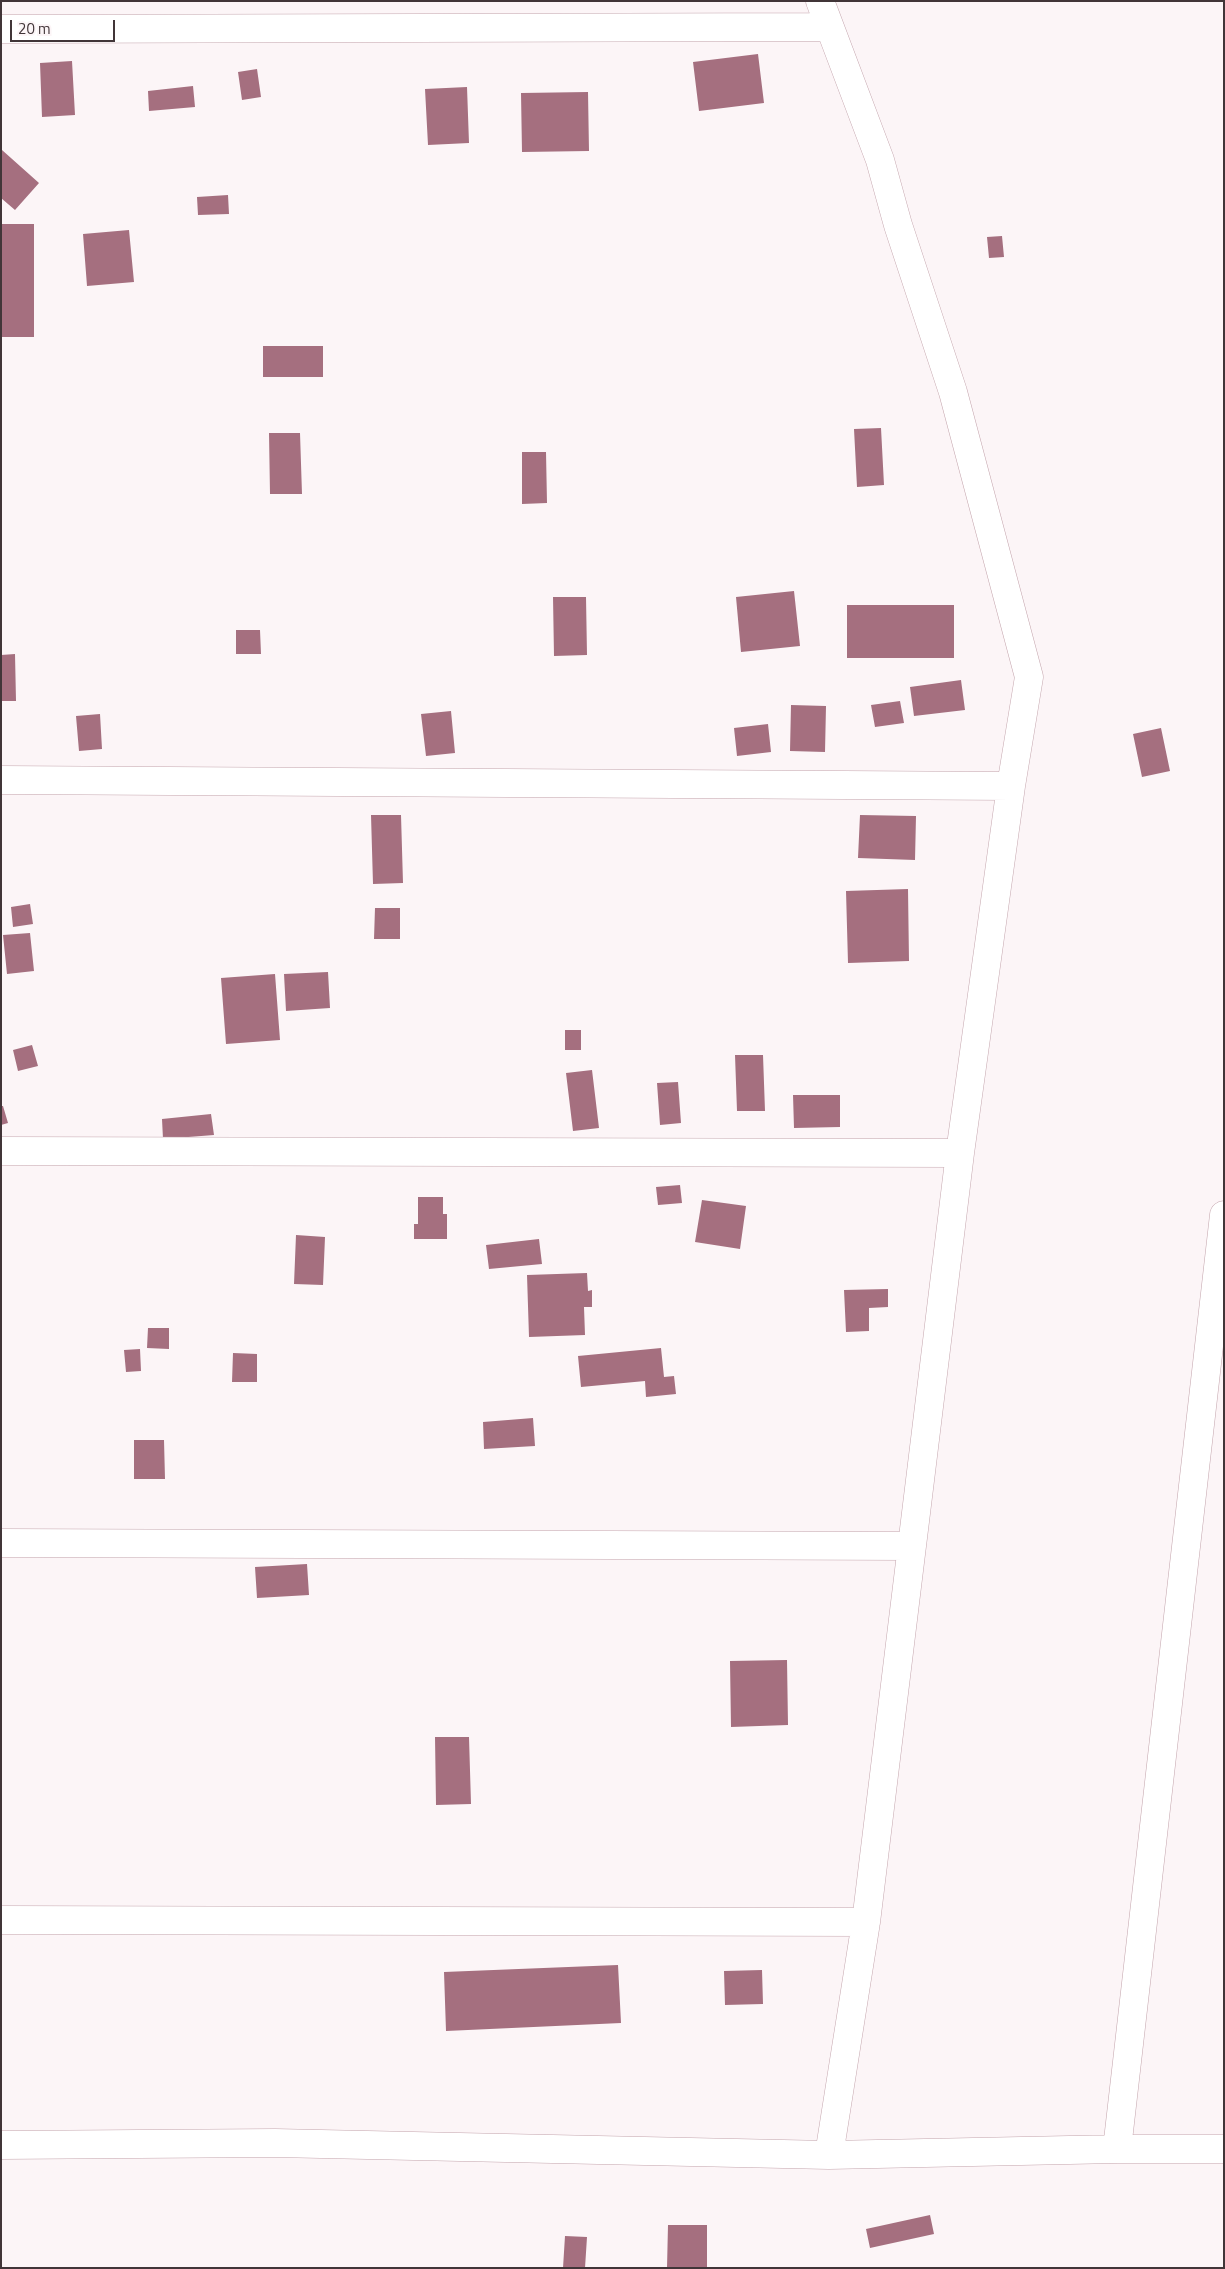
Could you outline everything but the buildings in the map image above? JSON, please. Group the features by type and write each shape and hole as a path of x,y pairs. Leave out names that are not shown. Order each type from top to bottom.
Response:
{"street":[{"path":"820,1 828,27 880,160 898,226 953,392 1029,677 1011,786 960,1153 866,1922 829,2155"},
{"path":"1,29 828,27"},
{"path":"1,780 1011,786"},
{"path":"1,1151 960,1153"},
{"path":"1117,2149 1224,1216"},
{"path":"1,1543 911,1546"},
{"path":"1,1920 866,1922"},
{"path":"1,2145 275,2144 829,2155 1117,2149 1224,2149"}]}
